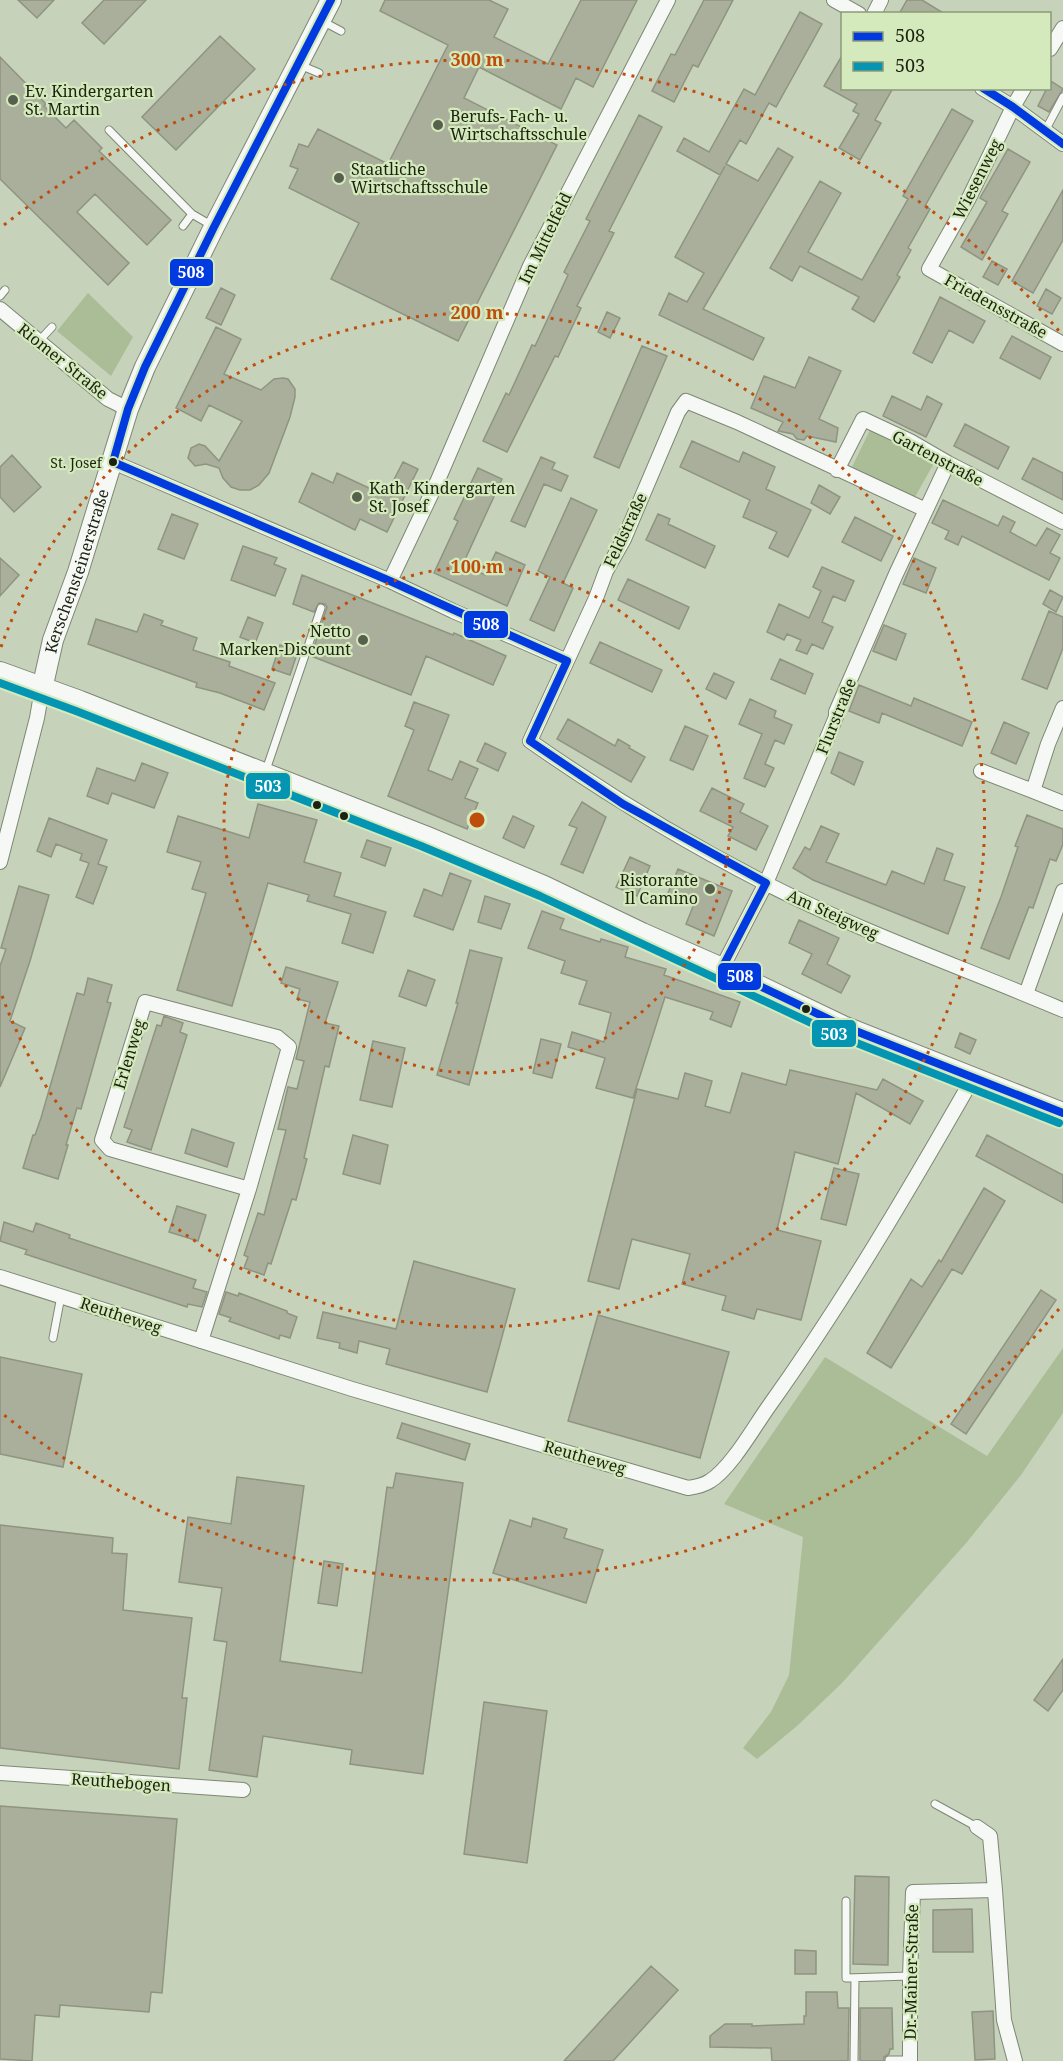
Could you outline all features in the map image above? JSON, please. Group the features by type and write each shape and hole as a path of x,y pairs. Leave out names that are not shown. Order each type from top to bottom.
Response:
{"main road":[{"name":"Kerschensteinerstraße","path":"42,689 53,640 78,572 128,409 145,367 213,227 331,0"},
{"path":"0,672 409,830 544,886 843,1026 1063,1113"}],"street":[{"name":"Im Mittelfeld","path":"390,581 438,480 534,257 668,0"},
{"path":"834,0 855,12"},
{"path":"1051,47 1063,28"},
{"path":"985,90 1013,106 1063,144"},
{"name":"Wiesenweg","path":"929,269 969,198 1023,90"},
{"name":"Friedensstraße","path":"929,269 1063,344"},
{"name":"Riomer Straße","path":"0,309 108,399 128,409"},
{"name":"Feldstraße","path":"567,661 606,571 624,539 678,412 686,401 737,422 837,470"},
{"name":"Gartenstraße","path":"837,470 863,419 910,441 948,464 1063,522"},
{"path":"113,462 390,581 567,661"},
{"name":"Flurstraße","path":"722,968 766,883 832,727 836,712 948,464"},
{"path":"837,470 926,510"},
{"name":"Am Steigweg","path":"567,661 531,741 623,804 766,883 899,943 1063,1010"},
{"path":"0,862 37,718 42,689"},
{"path":"1033,791 1063,708"},
{"path":"981,771 1063,803"},
{"path":"1026,994 1063,891"},
{"name":"Erlenweg","path":"201,1341 249,1189 289,1047 276,1037 145,1002 102,1140 110,1149 249,1189"},
{"name":"Reutheweg","path":"0,1277 360,1392 688,1488 695,1487 710,1481 730,1462 798,1365 877,1244 974,1078"},
{"name":"Reuthebogen","path":"0,1773 243,1790"},
{"path":"977,1827 990,1836 1004,2020 1015,2061"},
{"name":"Dr.-Mainer-Straße","path":"910,2061 913,1892 994,1890"}],"lane":[{"path":"321,20 341,31"},
{"path":"298,63 319,74"},
{"path":"1046,131 1063,97"},
{"path":"109,130 192,214 213,227"},
{"path":"183,226 192,214"},
{"path":"39,341 51,327"},
{"path":"265,775 321,608"},
{"path":"53,1338 61,1296"},
{"path":"935,1804 977,1827"},
{"path":"846,1901 846,1978 910,1976"},
{"path":"854,2061 855,1978"},
{"path":"889,2060 910,2061"}],"green space":[{"path":"88,293 133,337 111,376 57,331"},
{"path":"870,430 934,463 915,497 852,467"},
{"path":"1063,1348 1063,1413 1021,1475 967,1542 842,1683 797,1726 757,1759 743,1748 771,1712 789,1675 803,1537 724,1504 825,1357 987,1456"}],"building":[{"path":"18,0 54,0 37,18"},
{"path":"104,0 146,0 104,44 82,23"},
{"path":"385,0 489,0 508,9 494,37 548,64 581,0 637,0 593,87 576,78 561,109 479,67 464,98 557,145 458,341 331,279 359,223 289,188 298,169 290,166 299,144 308,147 318,129 388,164 448,45 380,11"},
{"path":"704,0 733,0 698,67 693,65 674,102 652,91 671,54 675,55"},
{"path":"907,0 922,0 942,12 900,12"},
{"path":"800,12 822,24 776,107 769,103 746,144 740,140 726,164 758,181 778,148 793,157 703,309 764,338 753,360 659,315 669,293 687,302 704,273 675,257 725,166 720,175 677,151 684,138 709,152 744,89 755,95"},
{"path":"220,36 255,69 176,150 142,117"},
{"path":"0,57 66,128 74,120 102,148 99,151 171,220 147,245 95,194 77,212 129,263 108,285 0,179"},
{"path":"841,57 841,90 892,90 875,120 881,123 860,160 839,148 859,114 853,111 857,104 824,86"},
{"path":"1051,81 1063,89 1049,112 1038,106 1046,90 1051,90"},
{"path":"952,109 973,121 925,206 930,209 908,248 911,250 897,275 900,277 874,322 852,309 859,297 800,266 792,281 770,268 820,181 841,193 808,252 862,280 908,199 903,196"},
{"path":"639,115 662,127 609,231 614,233 577,306 581,308 558,357 555,356 507,452 483,441 506,393 509,395 532,345 535,346 568,275 564,272 590,221 586,219"},
{"path":"1008,149 1030,162 1002,211 1008,214 982,260 961,247 987,202 980,198"},
{"path":"1063,190 1063,240 1033,293 1012,281"},
{"path":"992,261 1007,269 998,285 983,277"},
{"path":"221,288 235,295 221,325 206,318"},
{"path":"1046,289 1061,298 1052,314 1037,306"},
{"path":"940,297 985,321 973,343 949,330 932,363 913,353"},
{"path":"607,312 620,318 610,338 598,332"},
{"path":"216,327 241,339 224,374 261,390 274,379 288,379 295,389 290,417 269,473 259,485 250,490 231,487 223,478 219,468 206,464 195,466 188,458 191,448 199,444 205,446 219,461 242,421 209,405 201,421 176,408"},
{"path":"1012,336 1051,357 1040,379 1000,358"},
{"path":"642,346 667,356 619,468 594,457"},
{"path":"809,357 841,371 819,419 838,428 836,442 807,436 804,440 797,439 793,434 778,431 783,422 751,408 764,376 795,388"},
{"path":"892,396 921,410 927,396 942,404 926,437 883,416"},
{"path":"965,424 1009,447 998,469 954,446"},
{"path":"692,441 739,462 743,452 775,467 766,489 811,510 788,557 769,548 777,532 743,517 750,500 680,467"},
{"path":"12,455 41,487 14,512 0,497 0,467"},
{"path":"541,457 555,463 552,469 568,476 561,491 544,484 525,527 511,521"},
{"path":"1033,458 1063,473 1063,500 1022,479"},
{"path":"403,462 418,469 387,532 360,519 355,530 299,502 312,473 333,483 337,473 371,489 372,487 387,493"},
{"path":"478,468 502,479 463,564 485,575 496,552 525,565 507,606 434,573 458,521 454,519"},
{"path":"819,485 840,497 830,514 811,503"},
{"path":"571,498 597,510 563,583 573,588 554,631 530,620 550,577 538,571"},
{"path":"943,500 998,526 1003,516 1015,522 1010,532 1036,546 1047,528 1060,535 1050,553 1060,558 1049,580 962,536 958,545 945,539 949,531 932,523"},
{"path":"172,514 198,524 184,559 158,549"},
{"path":"658,514 670,519 668,524 715,546 705,568 646,540"},
{"path":"855,517 893,536 881,561 842,542"},
{"path":"243,546 277,558 274,564 286,569 275,596 231,580"},
{"path":"0,558 19,575 0,596"},
{"path":"914,558 936,568 926,593 903,584"},
{"path":"822,567 854,581 845,601 833,596 822,622 833,627 823,649 812,644 807,654 796,650 801,640 787,634 784,640 767,632 779,604 809,618 821,591 813,587"},
{"path":"302,575 453,635 454,633 506,656 493,685 426,656 411,695 311,656 327,607 319,603 314,612 293,604"},
{"path":"628,579 689,607 679,629 618,600"},
{"path":"1050,590 1063,597 1056,612 1043,604"},
{"path":"1049,611 1063,617 1063,648 1047,689 1022,679"},
{"path":"144,614 163,621 161,625 197,638 193,650 230,662 229,666 275,683 264,710 220,693 196,687 197,683 88,644 96,619 137,632"},
{"path":"248,617 263,623 256,641 240,637"},
{"path":"884,625 906,634 896,660 873,651"},
{"path":"600,642 662,670 652,692 590,663"},
{"path":"280,645 298,651 290,675 272,669"},
{"path":"780,659 813,674 805,694 771,679"},
{"path":"714,673 734,682 726,699 706,689"},
{"path":"859,685 911,706 914,698 972,722 962,746 882,713 879,723 849,711"},
{"path":"750,699 776,711 774,717 792,725 784,744 775,740 765,764 774,768 765,787 744,778 762,734 739,724"},
{"path":"414,702 449,715 428,770 452,780 460,761 478,769 465,798 478,803 467,829 388,796 414,730 405,726"},
{"path":"568,719 615,746 618,739 645,757 631,782 557,739"},
{"path":"1004,722 1029,733 1016,764 991,753"},
{"path":"685,726 708,736 693,770 670,760"},
{"path":"485,743 506,753 498,771 477,761"},
{"path":"839,752 863,762 854,785 831,773"},
{"path":"142,763 168,773 154,808 112,793 108,804 87,796 97,768 135,781"},
{"path":"712,788 744,804 740,812 768,826 756,850 728,836 733,827 700,811"},
{"path":"582,802 606,817 583,873 561,864 577,828 569,825"},
{"path":"258,804 317,820 304,862 341,873 334,896 386,912 373,953 342,943 351,914 307,901 309,895 268,883 232,1006 177,990 206,893 192,889 201,862 167,852 178,816 249,838"},
{"path":"1027,815 1063,829 1063,844 1056,861 1050,859 1033,908 1029,907 1009,959 981,948 1001,897 1018,847 1015,846"},
{"path":"513,816 534,826 524,848 503,838"},
{"path":"49,818 107,840 98,864 107,867 93,904 76,897 89,863 80,860 82,854 56,844 51,857 37,851"},
{"path":"821,826 839,834 826,862 886,885 892,871 924,884 937,848 953,854 944,880 965,887 948,934 813,880 793,868 805,847 810,850"},
{"path":"367,840 391,848 385,866 361,857"},
{"path":"630,857 650,866 637,896 616,887"},
{"path":"678,869 732,891 714,936 686,924 694,904 668,893"},
{"path":"450,873 471,881 453,930 414,916 424,889 442,896"},
{"path":"19,886 49,895 10,1021 25,1028 0,1087 0,966 6,949 1,948"},
{"path":"485,896 510,904 501,929 478,922"},
{"path":"542,911 564,919 560,929 600,942 601,939 628,947 625,957 666,969 664,975 740,1002 731,1027 710,1019 713,1012 665,997 633,1098 596,1088 605,1058 568,1047 572,1032 604,1042 611,1013 579,1004 587,981 561,973 565,961 528,948"},
{"path":"799,920 839,938 827,964 850,976 841,993 802,974 812,954 789,943"},
{"path":"470,950 502,958 469,1085 437,1075 458,1003 456,1003"},
{"path":"286,967 338,982 325,1023 339,1026 329,1067 325,1066 304,1158 307,1159 296,1200 292,1199 271,1264 268,1263 264,1275 244,1268 248,1257 244,1255 258,1213 264,1215 286,1130 278,1129 288,1087 297,1089 304,1061 296,1059 310,1002 297,999 300,989 281,983"},
{"path":"408,970 435,980 426,1006 399,996"},
{"path":"88,978 112,985 107,1002 111,1003 81,1109 77,1108 58,1179 23,1168 41,1118 77,993 84,995"},
{"path":"164,1016 183,1023 180,1032 187,1035 151,1150 127,1142 132,1130 124,1127 157,1025 161,1026"},
{"path":"960,1033 976,1040 970,1054 955,1047"},
{"path":"541,1039 561,1044 552,1078 533,1073"},
{"path":"373,1041 405,1048 392,1107 360,1100"},
{"path":"790,1070 877,1090 883,1079 923,1101 910,1124 856,1093 838,1164 795,1152 777,1230 821,1241 801,1320 757,1309 754,1319 722,1310 726,1296 682,1284 690,1254 632,1239 619,1289 588,1281 637,1089 678,1099 685,1073 712,1081 705,1106 730,1113 742,1073 786,1085"},
{"path":"192,1129 234,1143 227,1167 185,1153"},
{"path":"353,1135 388,1145 380,1184 343,1174"},
{"path":"987,1135 1063,1175 1063,1203 976,1156"},
{"path":"834,1168 859,1174 846,1225 821,1219"},
{"path":"984,1188 1005,1201 962,1274 952,1269 891,1368 867,1353 911,1279 922,1287 939,1260 941,1262"},
{"path":"177,1206 206,1215 198,1241 169,1232"},
{"path":"4,1222 33,1232 36,1223 70,1235 69,1238 196,1280 193,1288 207,1292 202,1307 188,1304 187,1307 25,1254 27,1250 0,1241"},
{"path":"414,1261 515,1289 487,1392 386,1364 390,1349 359,1341 357,1353 339,1348 340,1343 317,1338 323,1312 396,1329"},
{"path":"1041,1290 1056,1300 966,1434 951,1424"},
{"path":"226,1292 238,1296 239,1293 297,1317 290,1338 280,1335 279,1339 229,1321 231,1318 219,1314"},
{"path":"598,1315 729,1352 700,1458 568,1421"},
{"path":"0,1357 82,1374 63,1467 0,1454"},
{"path":"402,1423 470,1444 465,1460 397,1438"},
{"path":"396,1473 463,1483 423,1774 350,1764 352,1750 263,1736 257,1777 209,1770 227,1642 214,1640 222,1588 179,1582 188,1517 231,1524 237,1477 304,1486 280,1661 362,1673 387,1487 393,1488"},
{"path":"533,1518 567,1529 564,1538 603,1550 586,1603 493,1573 510,1520 531,1527"},
{"path":"0,1525 113,1538 112,1553 127,1554 123,1610 192,1618 182,1698 187,1698 179,1769 0,1748"},
{"path":"324,1561 343,1564 337,1606 318,1603"},
{"path":"1063,1659 1063,1690 1048,1711 1034,1700"},
{"path":"484,1702 547,1711 527,1863 464,1854"},
{"path":"0,1806 177,1819 162,1993 151,1992 149,2012 60,2005 59,2017 35,2015 32,2061 0,2059"},
{"path":"855,1876 889,1877 888,1965 853,1964"},
{"path":"972,1909 973,1952 933,1952 933,1910"},
{"path":"795,1950 816,1951 816,1974 795,1974"},
{"path":"651,1966 678,1990 613,2061 564,2061"},
{"path":"806,1992 837,1992 838,2008 849,2008 848,2061 772,2061 771,2048 710,2047 710,2036 725,2024 752,2024 752,2026 804,2024"},
{"path":"860,2008 892,2008 893,2049 890,2049 889,2054 884,2057 884,2061 860,2061"},
{"path":"993,2011 995,2059 975,2060 972,2012"}],"transit line":[{"name":"508","path":"331,0 145,367 128,409 113,462 390,581 567,661 530,741 623,804 766,883 722,968 843,1026 1063,1113"},
{"name":"508","path":"986,90 1063,144"},
{"name":"503","path":"0,683 421,846 540,896 839,1036 1059,1123"}],"place":[{"name":"Ev. Kindergarten St. Martin","path":"13,100"},
{"name":"Berufs- Fach- u. Wirtschaftsschule","path":"438,125"},
{"name":"Staatliche Wirtschaftsschule","path":"339,178"},
{"name":"St. Josef","path":"113,462"},
{"name":"Kath. Kindergarten St. Josef","path":"357,497"},
{"name":"Netto Marken-Discount","path":"363,640"},
{"name":"Ristorante Il Camino","path":"710,889"}]}
